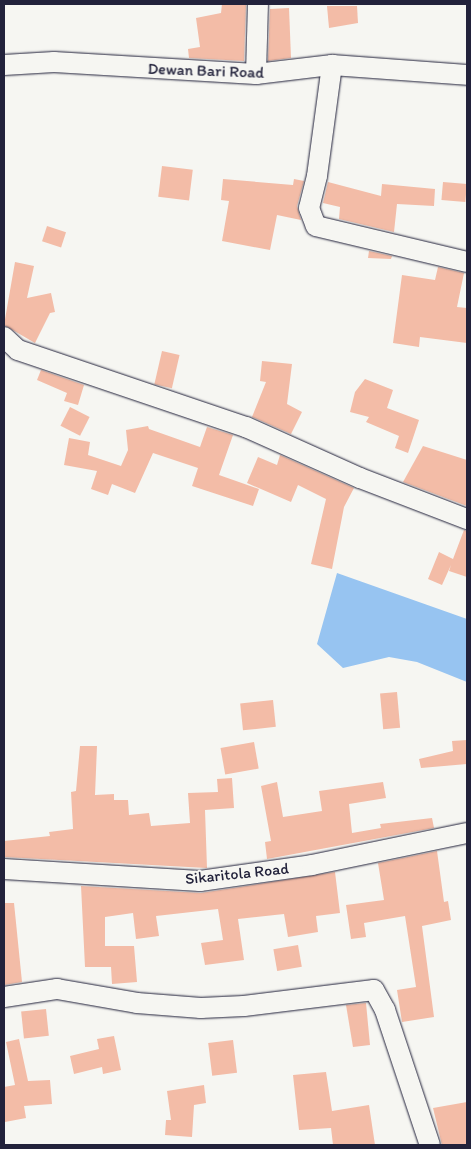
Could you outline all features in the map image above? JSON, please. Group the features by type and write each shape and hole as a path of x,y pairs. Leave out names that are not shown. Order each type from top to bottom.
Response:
{"street":[{"path":"256,74 258,4"},
{"name":"Dewan Bari Road","path":"4,65 54,62 256,74 332,65 467,75"},
{"path":"332,65 318,176 309,208 316,226 467,262"},
{"path":"4,337 18,350 246,428 360,478 467,519"},
{"name":"Sikaritola Road","path":"4,869 200,881 312,865 467,833"},
{"path":"4,997 57,989 136,1003 201,1008 244,1006 374,990 388,1017 430,1145"}],"water":[{"path":"337,573 467,619 467,682 417,662 389,657 343,668 317,644"}],"building":[{"path":"222,4 246,4 244,61 189,58 188,49 200,47 196,18 221,13"},
{"path":"327,6 357,6 358,23 329,28"},
{"path":"289,8 291,58 268,61 270,9"},
{"path":"162,166 193,170 189,201 158,197"},
{"path":"223,179 293,185 294,179 304,181 297,206 301,220 277,215 270,250 222,241 229,201 221,200"},
{"path":"328,182 381,196 382,184 435,189 434,206 397,204 394,232 339,219 340,207 323,203"},
{"path":"443,182 467,184 465,202 441,200"},
{"path":"47,226 66,232 61,247 42,241"},
{"path":"369,251 392,256 391,259 368,258"},
{"path":"15,262 34,266 27,298 51,293 55,312 50,313 35,343 4,325"},
{"path":"438,267 464,273 457,307 467,308 467,343 420,337 419,347 393,343 402,275 435,280"},
{"path":"162,351 180,355 172,388 154,384"},
{"path":"262,361 292,364 287,404 302,412 291,434 252,417 266,382 260,381"},
{"path":"41,370 84,385 78,405 64,401 67,393 37,380"},
{"path":"365,379 393,390 387,408 419,420 408,453 395,448 399,436 366,422 369,417 350,412 355,392"},
{"path":"70,407 90,417 80,436 60,426"},
{"path":"148,426 149,429 200,447 207,427 233,435 219,475 259,489 253,506 192,486 198,468 153,453 135,493 112,484 108,495 91,489 97,471 64,465 69,438 90,442 88,455 121,466 128,450 126,430"},
{"path":"423,446 467,460 467,506 403,482"},
{"path":"280,455 354,488 344,507 332,569 311,564 326,499 298,485 291,502 247,483 258,457 277,465"},
{"path":"464,530 467,531 467,577 449,571 451,565 442,585 428,579 439,552 453,559"},
{"path":"397,692 400,728 383,729 380,693"},
{"path":"273,700 276,727 243,730 240,703"},
{"path":"467,740 467,764 421,768 419,759 453,751 452,741"},
{"path":"254,742 259,769 225,774 221,748"},
{"path":"80,746 97,746 95,795 114,794 114,800 128,800 129,815 149,813 151,826 190,823 188,793 218,792 217,779 232,778 234,808 205,810 207,868 4,857 4,841 50,836 49,832 73,829 71,792 76,791"},
{"path":"277,782 283,817 322,811 319,791 383,782 386,798 349,804 352,833 381,828 380,824 432,818 434,828 267,859 265,842 271,841 261,786"},
{"path":"437,851 444,902 448,901 451,920 422,926 434,1017 402,1022 397,990 416,987 405,916 364,923 366,937 351,939 346,905 384,900 378,863"},
{"path":"335,872 340,913 316,916 318,932 288,937 284,914 238,919 244,960 205,965 201,943 223,940 218,909 156,916 159,936 136,939 133,913 105,917 105,946 134,946 137,982 112,984 111,967 85,967 81,886 201,893"},
{"path":"4,903 14,903 22,982 4,985"},
{"path":"298,945 302,967 277,971 273,949"},
{"path":"366,1003 370,1045 353,1047 346,1005"},
{"path":"46,1009 49,1036 24,1038 21,1012"},
{"path":"114,1036 121,1070 103,1074 102,1067 74,1074 70,1056 99,1049 97,1039"},
{"path":"19,1039 28,1081 50,1080 52,1104 24,1106 26,1118 5,1122 4,1087 15,1085 6,1042"},
{"path":"233,1040 237,1073 212,1076 208,1043"},
{"path":"326,1072 332,1111 369,1105 375,1145 333,1145 331,1128 299,1130 293,1075"},
{"path":"204,1085 206,1103 194,1105 192,1137 165,1135 166,1120 171,1120 167,1091"},
{"path":"467,1102 467,1145 442,1145 433,1108"}]}
